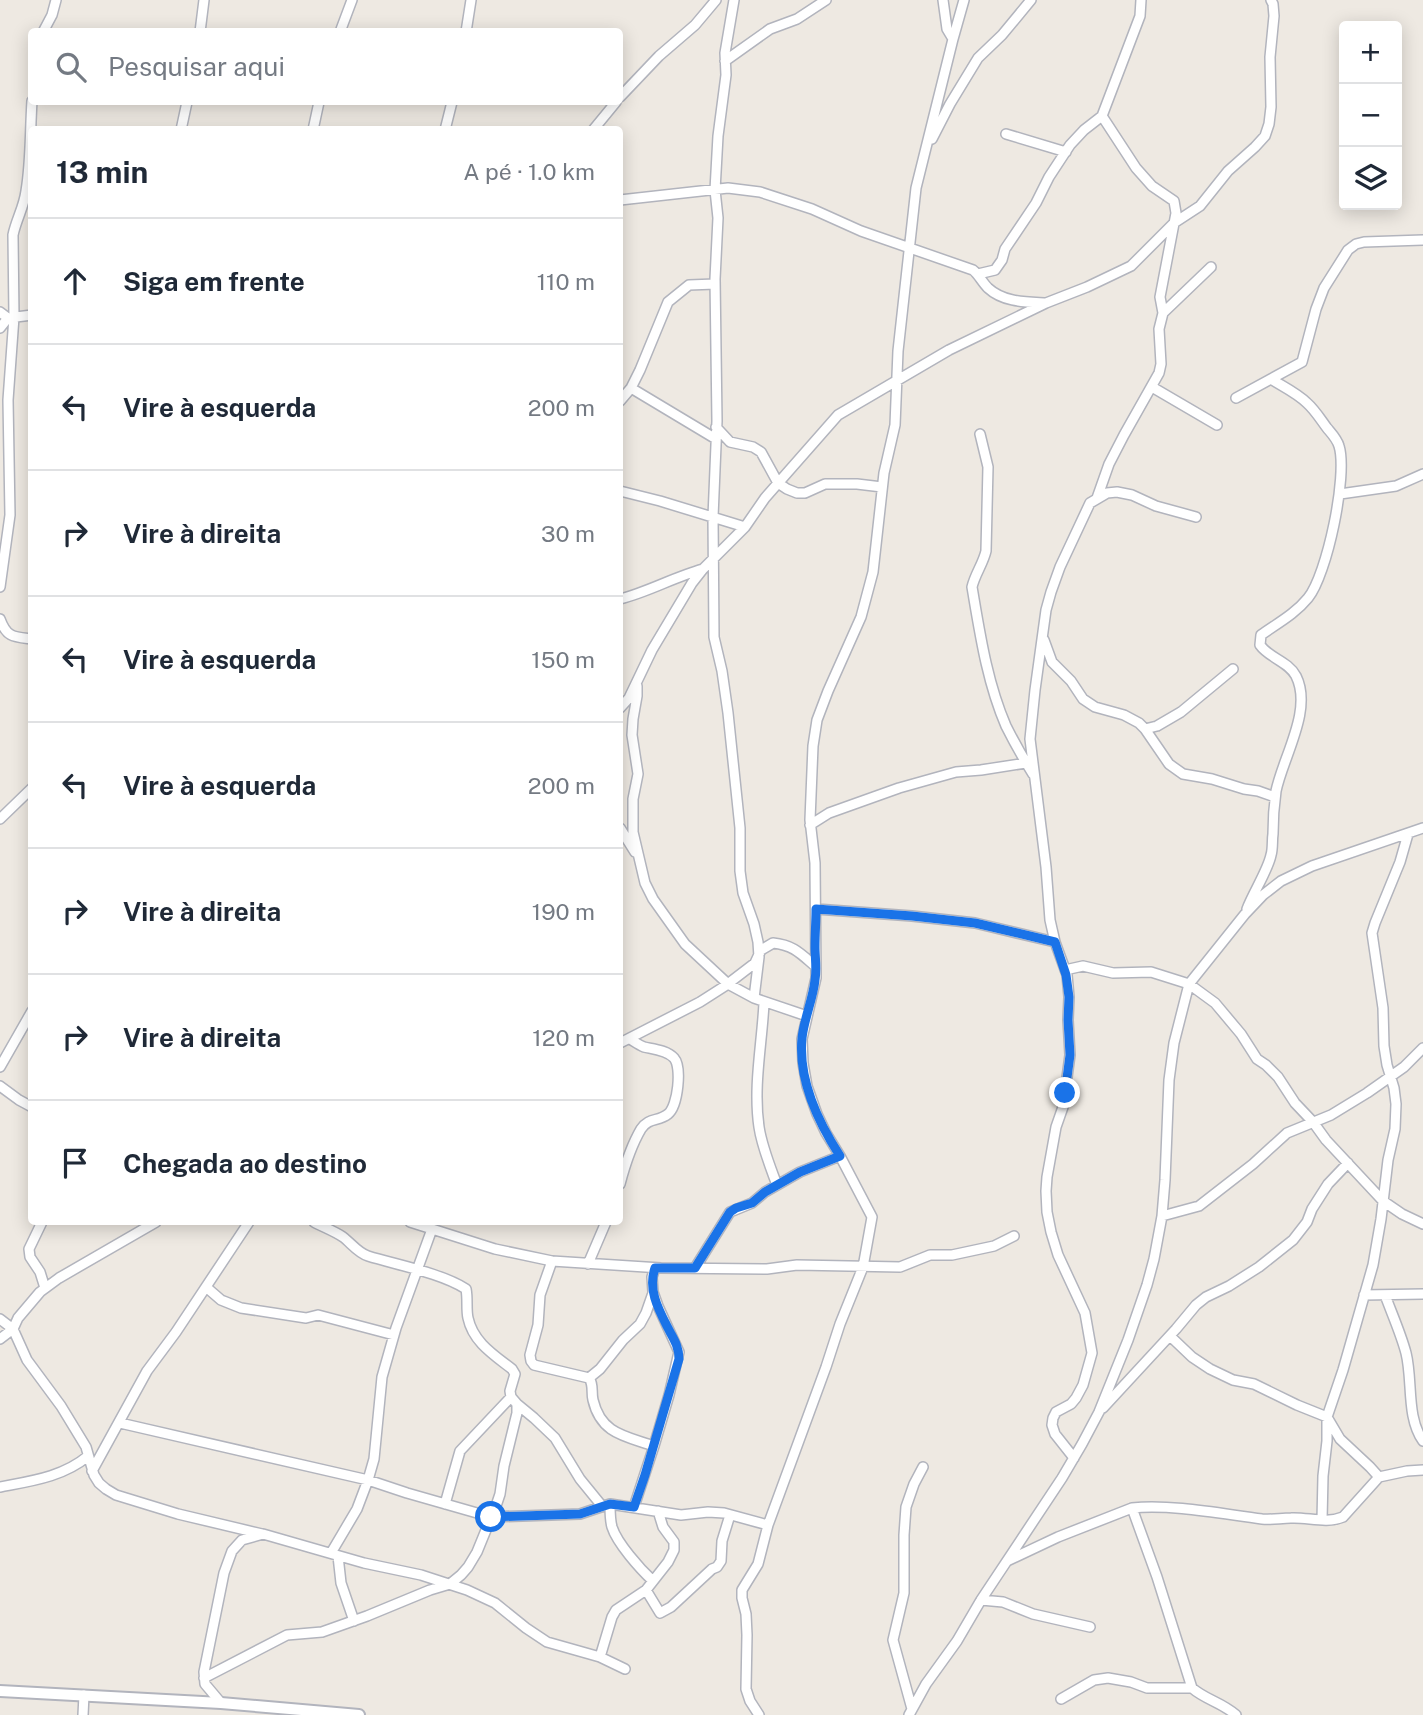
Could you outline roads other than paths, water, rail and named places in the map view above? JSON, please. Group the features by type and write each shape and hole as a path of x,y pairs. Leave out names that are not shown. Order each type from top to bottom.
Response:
{"street":[{"path":"45,28 56,0"},
{"path":"200,28 204,0"},
{"path":"342,28 352,0"},
{"path":"467,28 471,0"},
{"path":"623,94 659,56 695,25 716,0"},
{"path":"623,1042 729,984 759,957 756,933 743,893 740,828 728,713 714,637 715,284 718,218 715,190 718,136 726,75 724,53 734,0"},
{"path":"725,61 770,29 797,19 826,0"},
{"path":"943,0 947,29 953,39"},
{"path":"758,1715 747,1689 747,1634 743,1590 758,1564 768,1525 863,1267 872,1217 826,1133 807,1086 803,1063 802,1039 816,978 815,863 810,825 813,746 817,720 861,617 873,572 882,487 895,425 898,351 916,188 964,0"},
{"path":"925,153 978,58 1002,36 1031,0"},
{"path":"978,274 995,270 1005,249 1070,145 1102,116 1140,16 1141,0"},
{"path":"623,705 692,583 713,557 745,527 778,483 838,415 949,350 1131,266 1174,223 1200,206 1228,171 1255,147 1265,136 1271,107 1270,57 1274,16 1271,0"},
{"path":"31,126 32,105"},
{"path":"182,126 186,105"},
{"path":"314,126 318,105"},
{"path":"446,126 451,105"},
{"path":"596,126 613,105"},
{"path":"1097,498 1124,435 1159,373 1159,329 1163,313 1160,297 1176,213 1174,201 1152,186 1136,168 1102,116"},
{"path":"1006,134 1066,152"},
{"path":"0,587 10,515 8,400 13,235 27,188 28,171"},
{"path":"623,200 728,188 760,192 973,270 984,285 1008,299 1046,303"},
{"path":"1236,398 1302,362 1324,288 1348,250 1356,244 1376,241 1423,240"},
{"path":"1163,313 1211,267"},
{"path":"623,397 631,388 645,360 668,302 689,285 715,284"},
{"path":"0,312 11,317 28,315"},
{"path":"0,328 11,317"},
{"path":"1245,914 1272,855 1275,797 1296,727 1301,699 1296,676 1278,659 1264,652 1259,645 1261,635 1286,620 1310,596 1325,561 1342,469 1339,445 1334,437 1307,403 1271,379"},
{"path":"1152,387 1217,425"},
{"path":"631,388 716,439"},
{"path":"716,428 730,442 753,447 761,452 778,483 797,493 805,493 825,484 882,487"},
{"path":"980,434 988,467 986,551 983,563 974,576 972,587 984,656 996,699 1035,778"},
{"path":"1339,494 1396,486 1423,474"},
{"path":"623,492 745,527"},
{"path":"1074,1458 1055,1434 1053,1418 1056,1412 1076,1398 1083,1385 1092,1353 1085,1313 1058,1255 1047,1212 1046,1191 1056,1127 1063,1107 1070,1055 1069,997 1065,970 1051,920 1030,739 1032,712 1046,610 1059,567 1090,503 1107,493 1117,492 1196,517"},
{"path":"623,598 703,569"},
{"path":"0,619 8,634 28,639"},
{"path":"1042,635 1052,662 1083,699 1095,707 1133,719 1145,729 1169,764 1183,774 1212,779 1275,797"},
{"path":"1145,729 1157,726 1181,712 1233,669"},
{"path":"637,684 632,735 638,774 633,799 633,832 645,883 653,899 685,944 729,984 764,1003 807,1016"},
{"path":"810,825 829,813 912,784 956,772 1026,763"},
{"path":"0,819 28,793"},
{"path":"911,1712 926,1684 957,1641 1074,1458 1099,1412 1128,1340 1154,1259 1165,1180 1169,1080 1174,1044 1189,984 1245,914 1263,895 1282,881 1312,866 1423,828"},
{"path":"623,833 639,859"},
{"path":"1322,1520 1327,1417 1373,1265 1396,1117 1394,1088 1384,1046 1372,933 1401,862 1408,834"},
{"path":"816,909 975,923 1055,942"},
{"path":"754,998 761,950 773,943 787,945 816,966"},
{"path":"1065,970 1083,966 1113,973 1151,972 1189,984 1215,1003 1241,1034 1257,1059 1278,1077 1326,1140 1383,1201 1423,1224"},
{"path":"764,1003 759,1058 759,1129 777,1185"},
{"path":"0,1067 28,1018"},
{"path":"623,1174 642,1128 649,1120 669,1114 673,1109 679,1078 679,1069 674,1058 630,1039"},
{"path":"1161,1216 1199,1206 1253,1164 1287,1133 1331,1115 1404,1067 1423,1048"},
{"path":"0,1086 28,1105"},
{"path":"695,1268 730,1212 752,1203 800,1172 840,1156"},
{"path":"1099,1412 1196,1305 1249,1274 1293,1240 1307,1222 1328,1184 1348,1163"},
{"path":"41,1225 29,1250 45,1288"},
{"path":"0,1339 13,1329 31,1300 45,1288 151,1225"},
{"path":"92,1471 147,1371 247,1225"},
{"path":"204,1678 287,1635 321,1632 450,1584 468,1567 477,1552 500,1494 503,1466 515,1423 514,1401 510,1391 515,1374 486,1350 476,1335 468,1321 466,1289 362,1253 341,1236 320,1225"},
{"path":"419,1225 495,1249 552,1261 655,1268 767,1269 797,1265 900,1267 930,1255 952,1255 993,1246 1014,1236"},
{"path":"588,1264 606,1225"},
{"path":"354,1621 334,1555 368,1480 374,1459 382,1377 432,1229"},
{"path":"552,1261 540,1295 531,1361 534,1365 589,1378 592,1382 593,1401 605,1424 615,1433 654,1446"},
{"path":"634,1507 669,1395 679,1352 653,1292 652,1277 655,1268"},
{"path":"206,1287 221,1300 241,1308 306,1318 318,1315 394,1335"},
{"path":"589,1378 640,1324 653,1292"},
{"path":"1364,1295 1423,1294"},
{"path":"1385,1295 1406,1353 1413,1412 1423,1441"},
{"path":"0,1320 13,1329 27,1360 61,1406 86,1447 92,1471 99,1483 116,1495 178,1514 450,1584 495,1603 547,1642 600,1657 625,1669"},
{"path":"1170,1336 1209,1370 1233,1380 1254,1384 1327,1417 1340,1439 1378,1477"},
{"path":"445,1504 460,1451 514,1401"},
{"path":"514,1401 555,1438 579,1479 606,1505 613,1531 641,1570 653,1581"},
{"path":"120,1423 368,1480 491,1517 580,1514 606,1505 681,1516 708,1512 724,1513 768,1525"},
{"path":"0,1487 53,1475 88,1456"},
{"path":"911,1712 893,1640 904,1593 906,1507 923,1467"},
{"path":"1006,1562 1058,1537 1132,1508 1188,1510 1262,1520 1335,1520 1343,1517 1378,1477 1423,1470"},
{"path":"1132,1508 1192,1688 1200,1695 1225,1705 1236,1715"},
{"path":"600,1657 615,1610 646,1590 674,1550 674,1542 663,1527 658,1511"},
{"path":"646,1590 660,1613 717,1567 721,1561 722,1541 730,1515"},
{"path":"221,1703 205,1684 204,1672 224,1573 232,1550 242,1540 263,1534"},
{"path":"467,1590 468,1567"},
{"path":"981,1600 1003,1602 1032,1614 1090,1627"},
{"path":"1060,1699 1094,1680 1108,1678 1147,1688 1192,1688"},
{"path":"0,1690 221,1703 245,1710 359,1715"},
{"path":"83,1715 84,1695"}]}
